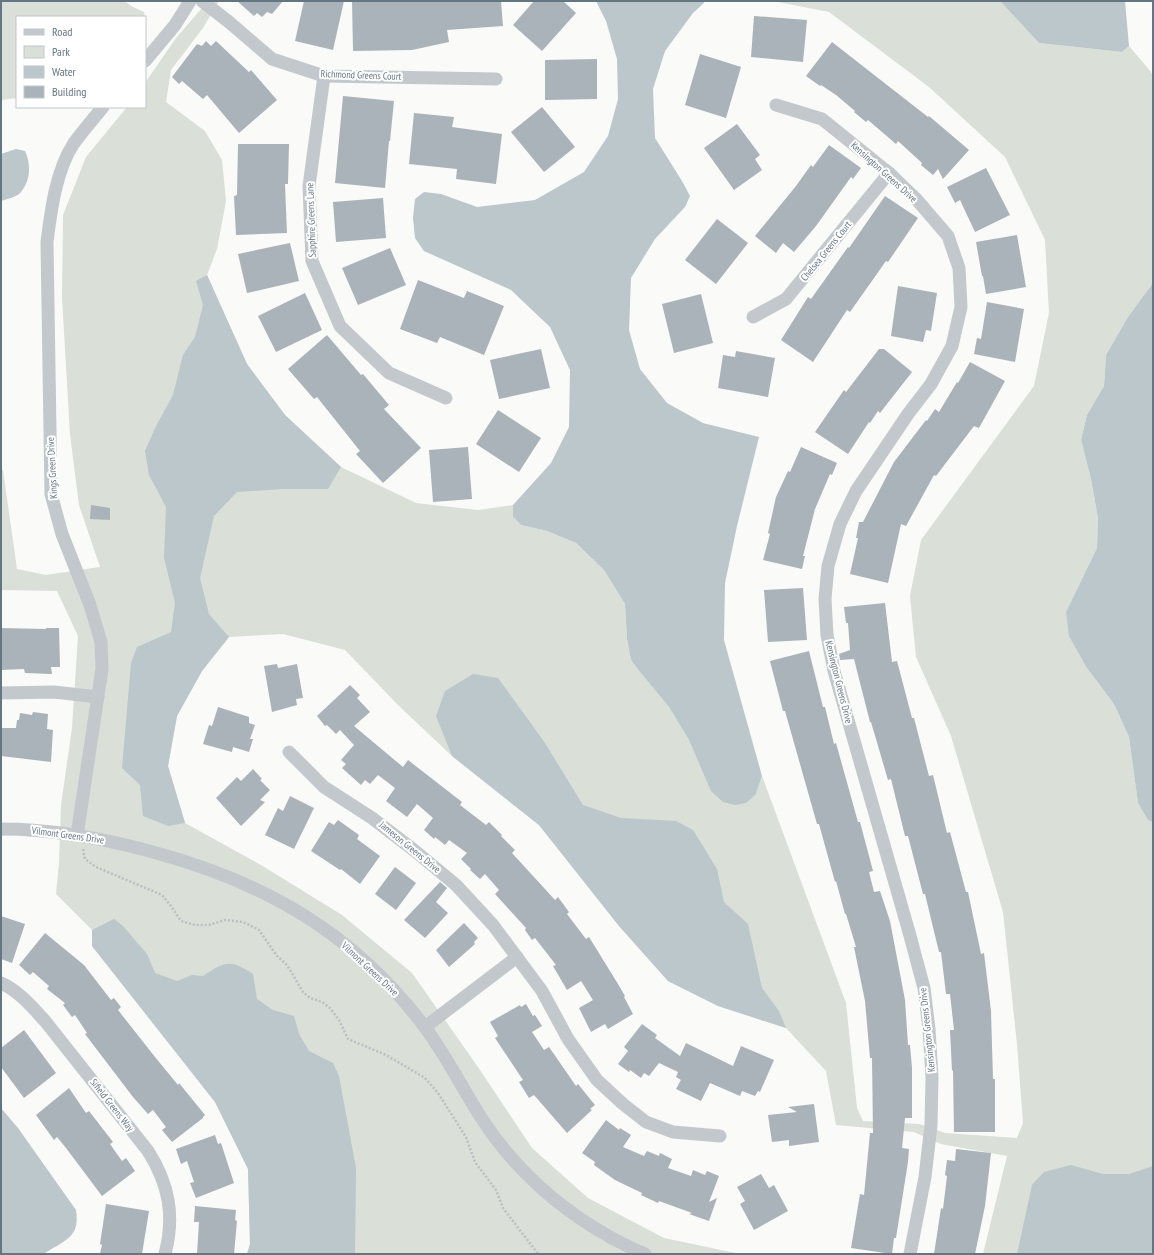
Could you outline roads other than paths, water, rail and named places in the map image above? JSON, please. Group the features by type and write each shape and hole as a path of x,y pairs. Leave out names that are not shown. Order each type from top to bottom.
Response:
{"street":[{"path":"146,60 175,24 190,1"},
{"name":"Richmond Greens Court","path":"202,1 272,59 324,76 496,79"},
{"name":"Sapphire Greens Lane","path":"324,76 309,186 312,261 340,326 389,373 446,398"},
{"name":"Kensington Greens Drive","path":"776,105 822,119 889,173 917,200 948,236 959,268 961,307 952,346 931,384 908,414 856,491 840,524 828,566 825,599 827,635 834,671 924,988 929,1030 932,1077 931,1125 925,1177 910,1254"},
{"name":"Kings Green Drive","path":"77,835 102,669 101,642 90,605 62,534 51,494 47,242 52,208 61,171 74,144 103,108"},
{"name":"Chelsea Greens Court","path":"752,317 786,299 889,173"},
{"path":"1,693 54,692 98,697"},
{"name":"Jameson Greens Drive","path":"289,752 324,787 372,818 456,885 493,925 517,956 542,991 568,1039 597,1080 623,1104 646,1122 674,1132 720,1136"},
{"name":"Vilmont Greens Drive","path":"1,829 33,829 126,844 235,879 275,898 311,919 358,955 393,989 425,1027 442,1051 490,1130 505,1150 529,1177 552,1198 586,1223 613,1239 645,1254"},
{"path":"425,1027 517,956"},
{"name":"Sifield Greens Way","path":"1,983 10,987 46,1022 148,1151 156,1164 166,1190 170,1216 169,1233 164,1254"}],"water":[{"path":"596,1 704,1 704,3 693,13 665,51 653,89 655,138 690,196 685,207 655,239 631,278 629,330 640,369 667,403 703,423 759,437 737,526 725,583 724,640 762,776 756,794 746,803 735,805 723,802 711,791 689,740 669,707 631,660 627,639 625,604 604,570 576,543 547,531 521,525 513,517 513,505 551,463 569,427 570,370 550,327 511,290 424,251 415,238 413,218 415,199 424,192 441,194 477,207 535,200 584,172 608,136 618,99 617,59 606,21"},
{"path":"1000,1 1125,1 1129,46 1122,52 1039,43"},
{"path":"16,149 25,151 27,156 29,172 27,182 19,194 1,201 1,154"},
{"path":"207,275 247,364 285,415 341,467 328,489 283,489 237,492 214,516 200,578 209,614 229,637 202,671 177,716 168,766 185,823 168,826 143,816 140,785 122,768 131,663 137,647 171,632 175,603 164,558 166,507 149,475 145,451 156,426 173,395 183,355 195,337 203,305 196,281"},
{"path":"1153,283 1153,822 1148,820 1138,803 1129,737 1114,704 1087,668 1069,636 1066,612 1097,548 1098,518 1091,479 1081,440 1087,415 1104,386 1106,355 1128,317"},
{"path":"473,674 498,678 545,743 583,805 621,818 676,821 693,830 717,869 724,902 748,924 762,988 779,1011 786,1028 718,1006 668,981 619,926 539,825 452,756 436,716 445,691"},
{"path":"114,919 123,926 147,954 155,973 177,981 192,975 203,976 222,965 233,964 253,974 257,999 273,1010 294,1016 299,1034 309,1051 333,1063 339,1076 356,1168 355,1254 247,1254 250,1244 248,1169 215,1102 92,946 92,930"},
{"path":"1,1108 18,1128 76,1210 77,1223 70,1236 66,1240 42,1254 1,1254"},
{"path":"1071,1165 1103,1174 1129,1174 1153,1166 1153,1254 1017,1254 1032,1185 1044,1172"}]}
